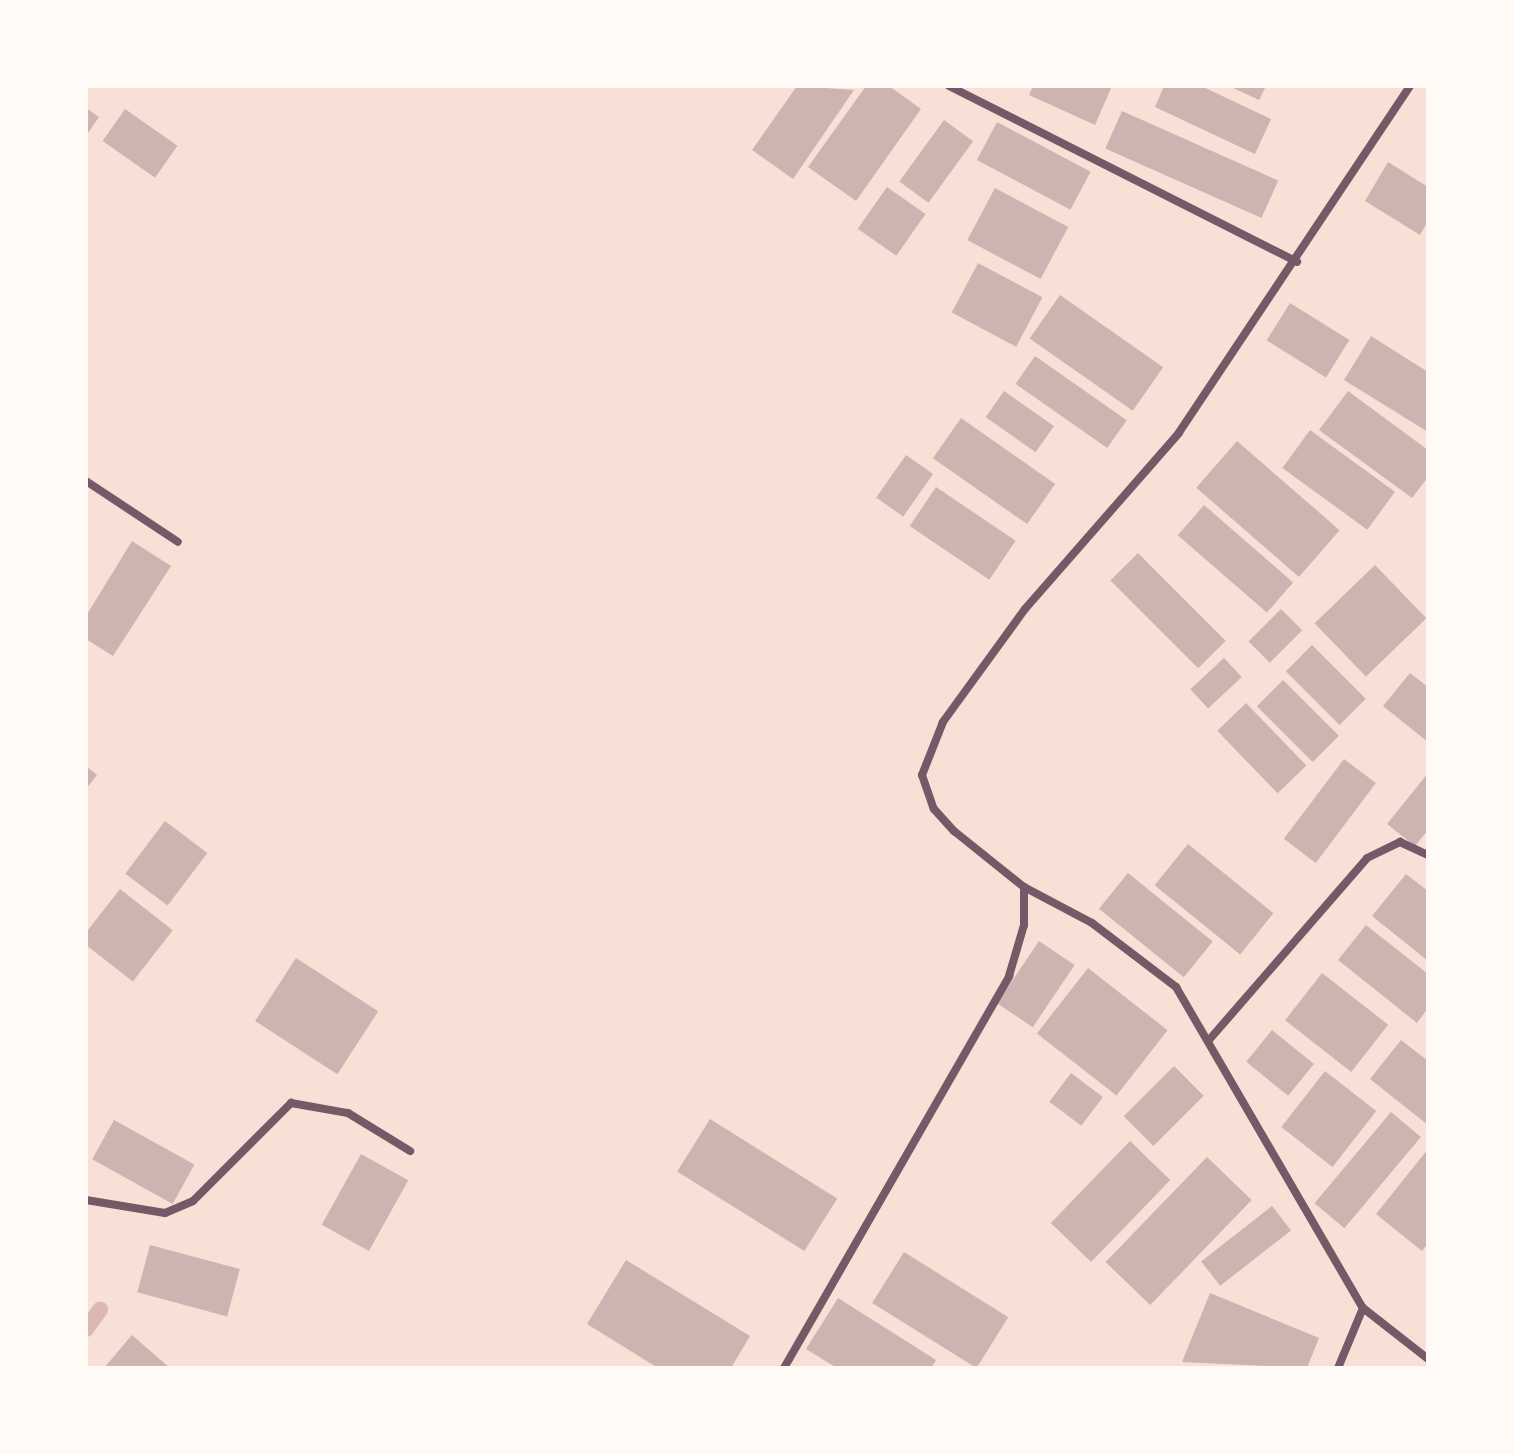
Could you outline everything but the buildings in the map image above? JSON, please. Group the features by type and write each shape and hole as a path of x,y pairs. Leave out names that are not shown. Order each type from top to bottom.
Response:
{"street":[{"path":"949,86 1297,262"},
{"path":"1410,86 1297,262 1179,433 1025,609 943,722 922,775 934,809 1024,887 1092,923 1176,987 1363,1308 1428,1359"},
{"path":"86,481 178,542"},
{"path":"1209,1040 1367,858 1400,842 1428,855"},
{"path":"784,1368 1009,976 1024,925 1024,887"},
{"path":"86,1200 122,1212 165,1213 193,1201 291,1103 348,1113 410,1151"},
{"path":"1338,1368 1363,1308"}],"waterway":[{"path":"86,1329 100,1310"}]}
